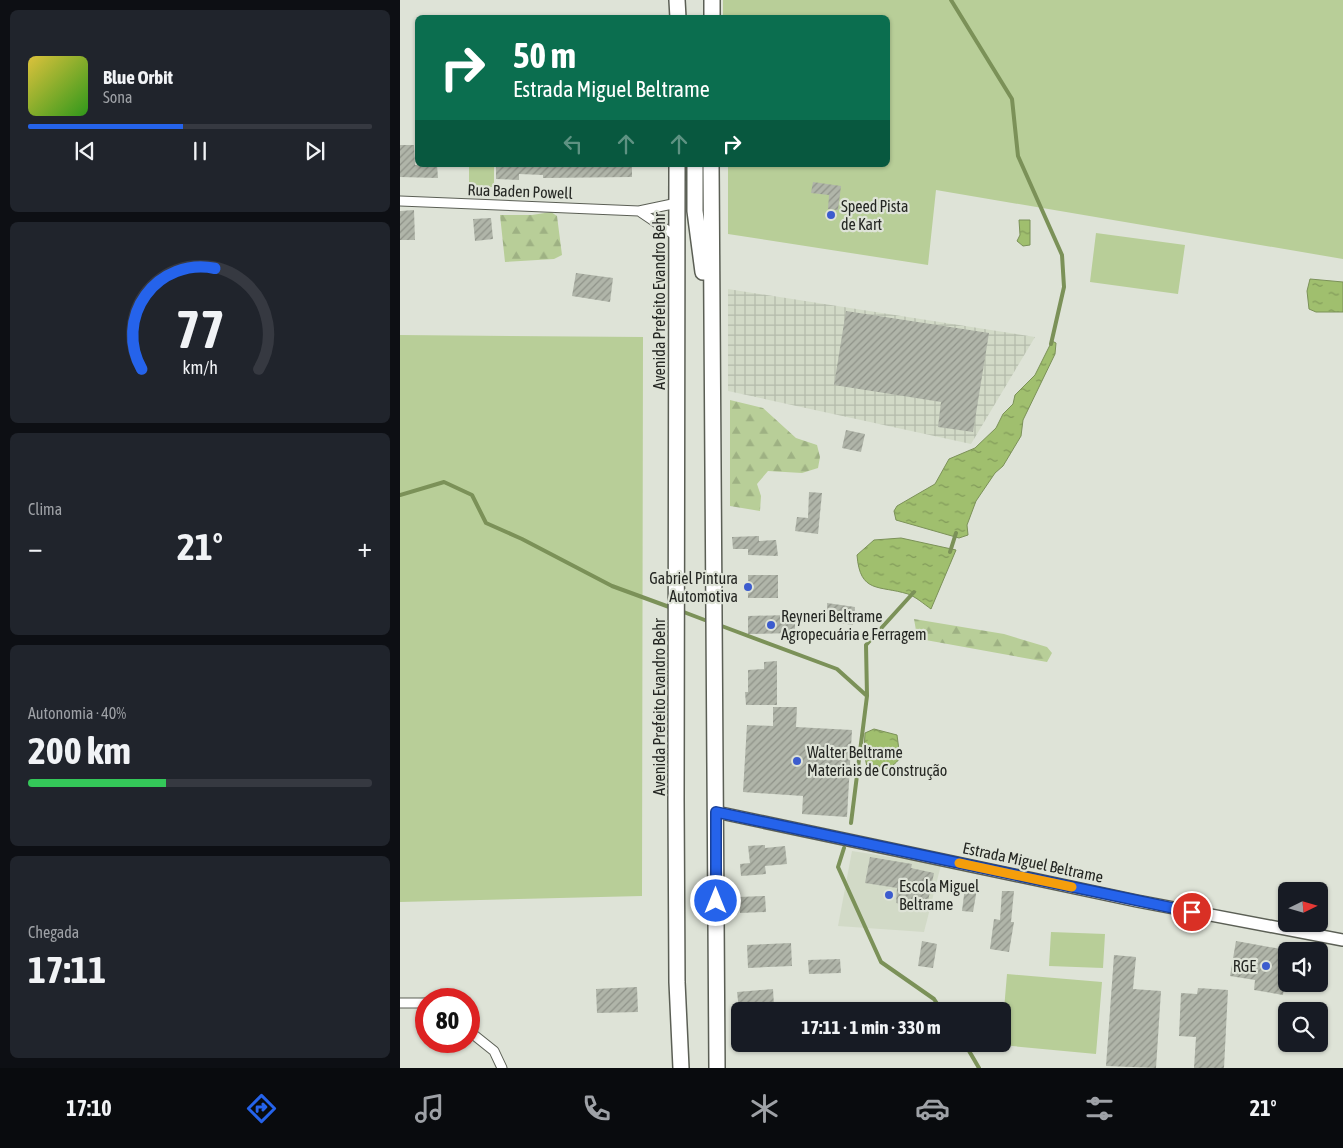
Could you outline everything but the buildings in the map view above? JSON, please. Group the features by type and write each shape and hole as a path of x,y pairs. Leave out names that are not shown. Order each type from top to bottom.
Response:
{"highway":[{"path":"677,0 678,15"},
{"path":"712,0 712,15"},
{"name":"Avenida Prefeito Evandro Behr","path":"677,167 676,800 677,982 680,1068"},
{"path":"695,167 696,220 701,264 710,305"},
{"path":"711,167 710,305 717,1068"}],"street":[{"name":"Rua Baden Powell","path":"400,201 639,211 677,203"},
{"path":"639,211 676,236"},
{"name":"Estrada Miguel Beltrame","path":"716,812 1137,901 1343,940"},
{"path":"400,1003 415,1003"},
{"path":"480,1040 494,1051 502,1068"}],"shaded area":[{"path":"728,289 1035,337 971,444 728,391"},
{"name":"Escola Miguel Beltrame","path":"852,851 941,865 924,932 838,926"}],"green space":[{"path":"723,0 1343,0 1343,259 936,190 928,265 728,234 728,167 890,167 890,15 723,15"},
{"path":"469,167 494,167 494,187 469,187"},
{"path":"551,212 557,216 562,255 554,259 505,262 500,215 532,215"},
{"path":"1096,233 1185,245 1178,294 1090,282"},
{"path":"400,335 643,337 642,896 400,902"},
{"path":"730,400 763,408 796,438 817,445 820,457 818,468 802,473 768,471 757,484 761,496 760,511 730,506"},
{"path":"914,619 1004,634 1047,647 1052,653 1047,662 920,639 917,636"},
{"path":"1051,932 1105,934 1103,968 1049,966"},
{"path":"1007,974 1102,982 1096,1054 1011,1046 1011,1002 1005,1002"}],"water":[{"path":"1019,220 1030,220 1030,245 1023,246 1017,241 1020,235"},
{"path":"1310,279 1343,282 1343,312 1316,312 1309,309 1307,291"},
{"path":"1052,341 1056,343 1055,354 1023,420 1021,436 1003,466 995,473 976,501 967,525 968,535 959,538 896,520 894,511 897,506 935,484 949,459 975,448 996,428 1003,414 1013,404 1015,395 1035,375"},
{"path":"901,538 956,550 931,609 908,594 873,586 862,576 857,555 874,540"},
{"path":"874,729 897,735 900,758 893,765 885,769 867,767 864,752 865,733"}],"waterway":[{"path":"951,0 1012,99 1018,156 1062,255 1064,287 1051,344"},
{"path":"400,495 444,482 472,495 486,523 522,539 612,586 672,608"},
{"path":"950,552 956,533"},
{"path":"867,696 866,645 914,592"},
{"path":"681,611 710,622"},
{"path":"719,625 837,669 867,696 851,823"},
{"path":"844,848 838,867 881,962 936,1002"},
{"path":"970,1052 979,1068"}],"slow traffic":[{"path":"959,863 1072,887"}],"place":[{"name":"Speed Pista de Kart","path":"831,215"},
{"name":"Gabriel Pintura Automotiva","path":"748,587"},
{"name":"Reyneri Beltrame Agropecuária e Ferragem","path":"771,625"},
{"name":"Walter Beltrame Materiais de Construção","path":"797,761"},
{"name":"Escola Miguel Beltrame","path":"889,895"},
{"name":"RGE","path":"1266,966"}],"route":[{"path":"716,901 716,812 1192,912"}]}
